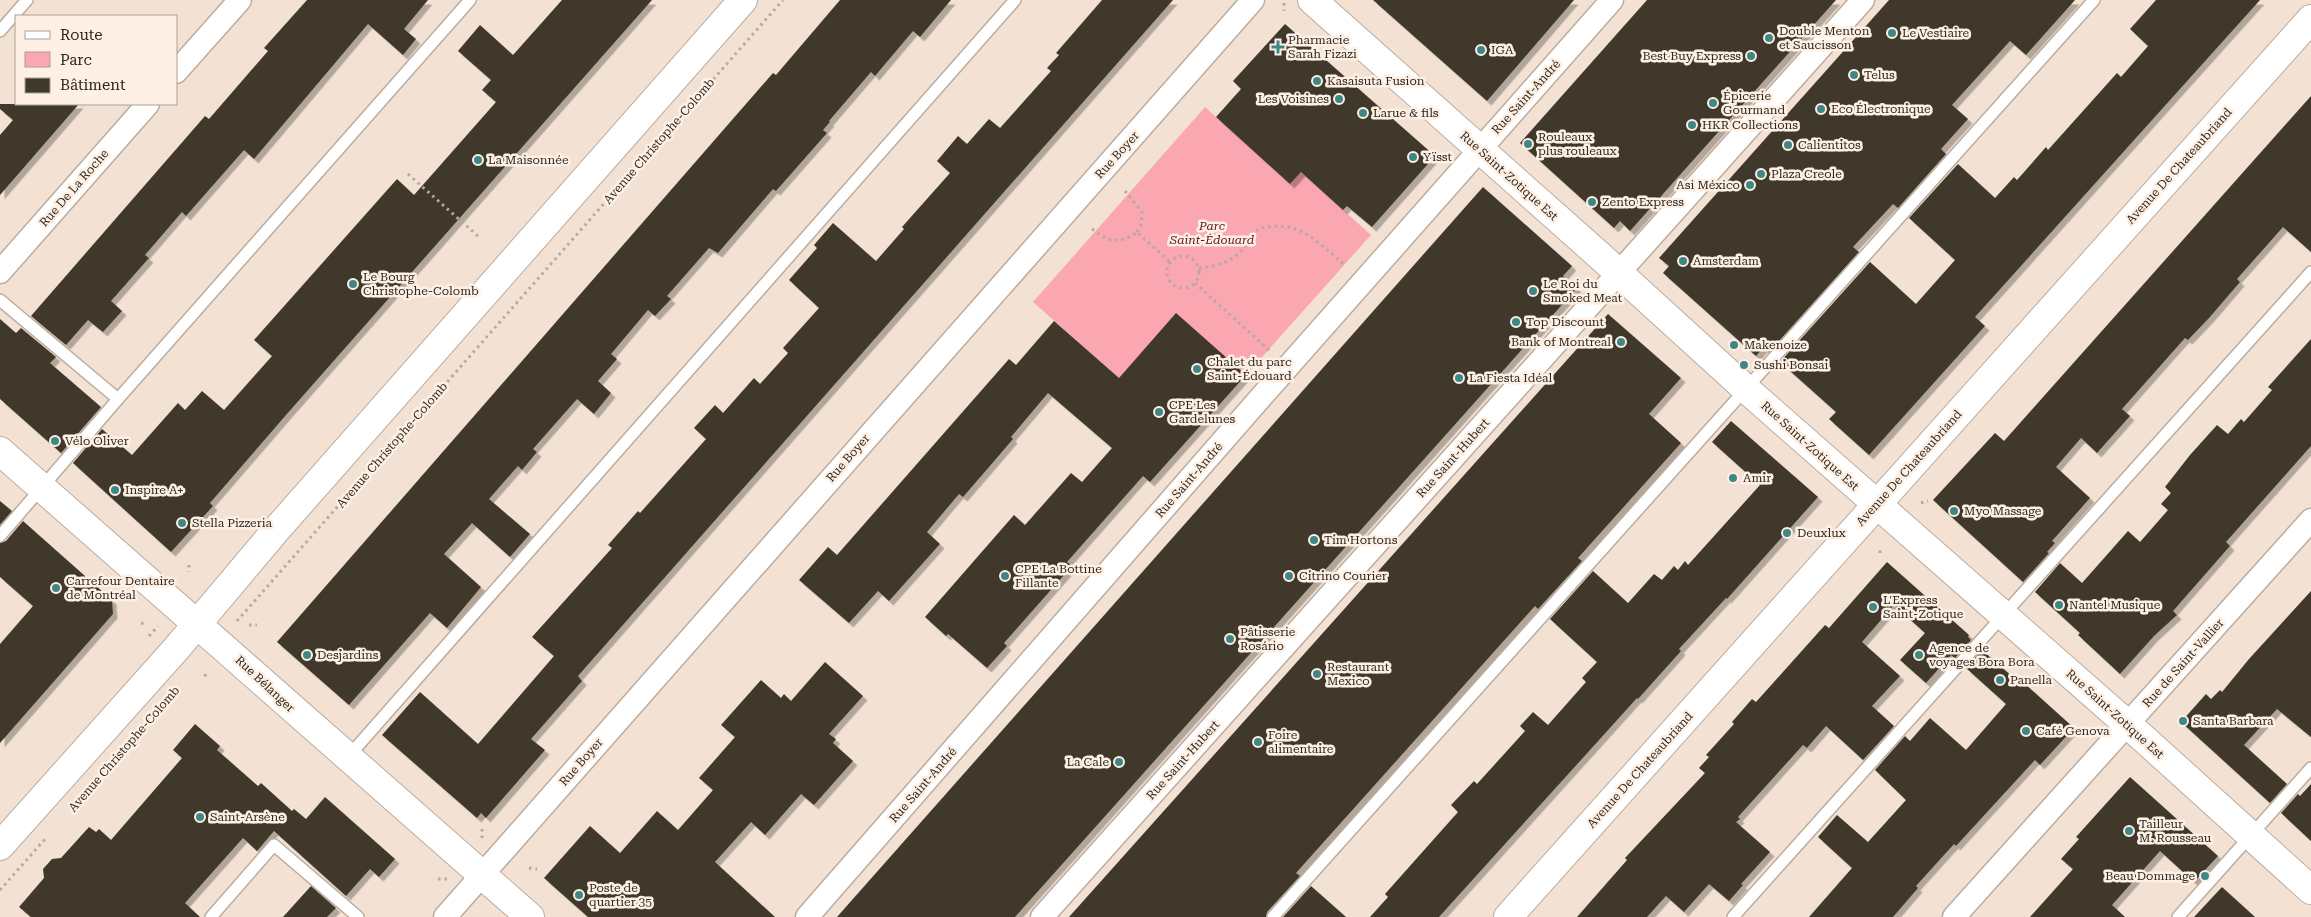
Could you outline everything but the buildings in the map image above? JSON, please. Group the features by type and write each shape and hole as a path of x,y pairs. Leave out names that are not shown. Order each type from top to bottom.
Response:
{"street":[{"path":"178,70 240,0"},
{"path":"0,846 197,624 284,522 743,0"},
{"name":"Rue Boyer","path":"445,917 1253,0"},
{"name":"Rue Saint-Zotique Est","path":"1312,0 1746,390 2004,615 2311,890"},
{"name":"Rue Saint-André","path":"808,917 1612,0"},
{"name":"Rue Saint-Hubert","path":"1042,917 1863,0"},
{"name":"Avenue De Chateaubriand","path":"1508,917 2311,19"},
{"name":"Rue De La Roche","path":"0,272 147,105"},
{"name":"Rue Bélanger","path":"0,451 530,917"},
{"name":"Rue de Saint-Vallier","path":"1954,917 2311,520"}],"lane":[{"path":"0,31 27,0"},
{"path":"0,536 118,399 470,0"},
{"path":"347,758 1015,0"},
{"path":"1273,917 2094,0"},
{"path":"1733,917 2311,272"},
{"path":"0,300 118,399"},
{"path":"2178,917 2311,768"},
{"path":"211,917 274,845 358,917"}],"path":[{"name":"Avenue Christophe-Colomb","path":"218,642 783,0"},
{"path":"1284,3 1284,11"},
{"path":"408,174 479,237"},
{"path":"1092,229 1107,240 1117,241 1126,240 1137,232 1141,226 1142,212 1125,191"},
{"path":"1199,268 1216,266 1235,258 1246,248 1258,229 1271,226 1285,226 1310,234 1346,266"},
{"path":"1137,232 1170,262"},
{"path":"1184,255 1194,259 1200,273 1196,283 1191,287 1180,288 1170,283 1166,272 1170,262 1174,258 1184,255"},
{"path":"1196,283 1270,351"},
{"path":"1921,504 1928,501"},
{"path":"1880,547 1880,553"},
{"path":"188,564 189,572"},
{"path":"141,623 146,624"},
{"path":"249,625 257,625"},
{"path":"205,674 206,679"},
{"path":"482,827 482,838"},
{"path":"0,890 52,830"},
{"path":"529,868 537,868"}],"green space":[{"name":"Parc Saint-Édouard","path":"1205,107 1290,184 1301,172 1371,235 1246,375 1119,378 1033,302"}],"place":[{"name":"Le Vestiaire","path":"1892,33"},
{"name":"Double Menton et Saucisson","path":"1769,38"},
{"name":"Pharmacie Sarah Fizazi","path":"1278,47"},
{"name":"IGA","path":"1481,50"},
{"name":"Best Buy Express","path":"1751,56"},
{"name":"Telus","path":"1854,75"},
{"name":"Kasaisuta Fusion","path":"1317,81"},
{"name":"Les Voisines","path":"1339,99"},
{"name":"Épicerie Gourmand","path":"1713,103"},
{"name":"Eco Électronique","path":"1821,109"},
{"name":"Larue & fils","path":"1363,113"},
{"name":"HKR Collections","path":"1692,125"},
{"name":"Rouleaux plus rouleaux","path":"1528,144"},
{"name":"Calientitos","path":"1788,145"},
{"name":"Yïsst","path":"1413,157"},
{"name":"La Maisonnée","path":"478,160"},
{"name":"Plaza Creole","path":"1761,174"},
{"name":"Asi México","path":"1750,185"},
{"name":"Zento Express","path":"1592,202"},
{"name":"Amsterdam","path":"1683,261"},
{"name":"Le Bourg Christophe-Colomb","path":"353,284"},
{"name":"Le Roi du Smoked Meat","path":"1533,291"},
{"name":"Top Discount","path":"1516,322"},
{"name":"Bank of Montreal","path":"1621,342"},
{"name":"Makenoize","path":"1734,345"},
{"name":"Sushi Bonsai","path":"1744,365"},
{"name":"Chalet du parc Saint-Édouard","path":"1197,369"},
{"name":"La Fiesta Idéal","path":"1459,378"},
{"name":"CPE Les Gardelunes","path":"1159,412"},
{"name":"Vélo Oliver","path":"55,441"},
{"name":"Amir","path":"1733,478"},
{"name":"Inspire A+","path":"115,490"},
{"name":"Myo Massage","path":"1954,511"},
{"name":"Stella Pizzeria","path":"182,523"},
{"name":"Deuxlux","path":"1787,533"},
{"name":"Tim Hortons","path":"1314,540"},
{"name":"CPE La Bottine Fillante","path":"1005,576"},
{"name":"Citrino Courier","path":"1289,576"},
{"name":"Carrefour Dentaire de Montréal","path":"56,588"},
{"name":"Nantel Musique","path":"2059,605"},
{"name":"L'Express Saint-Zotique","path":"1873,607"},
{"name":"Pâtisserie Rosário","path":"1230,639"},
{"name":"Desjardins","path":"307,655"},
{"name":"Agence de voyages Bora Bora","path":"1919,655"},
{"name":"Restaurant Mexico","path":"1317,674"},
{"name":"Panella","path":"2000,680"},
{"name":"Santa Barbara","path":"2183,721"},
{"name":"Café Genova","path":"2026,731"},
{"name":"Foire alimentaire","path":"1258,742"},
{"name":"La Cale","path":"1119,762"},
{"name":"Saint-Arsène","path":"200,817"},
{"name":"Tailleur M. Rousseau","path":"2129,831"},
{"name":"Beau Dommage","path":"2205,876"},
{"name":"Poste de quartier 35","path":"579,895"}]}
